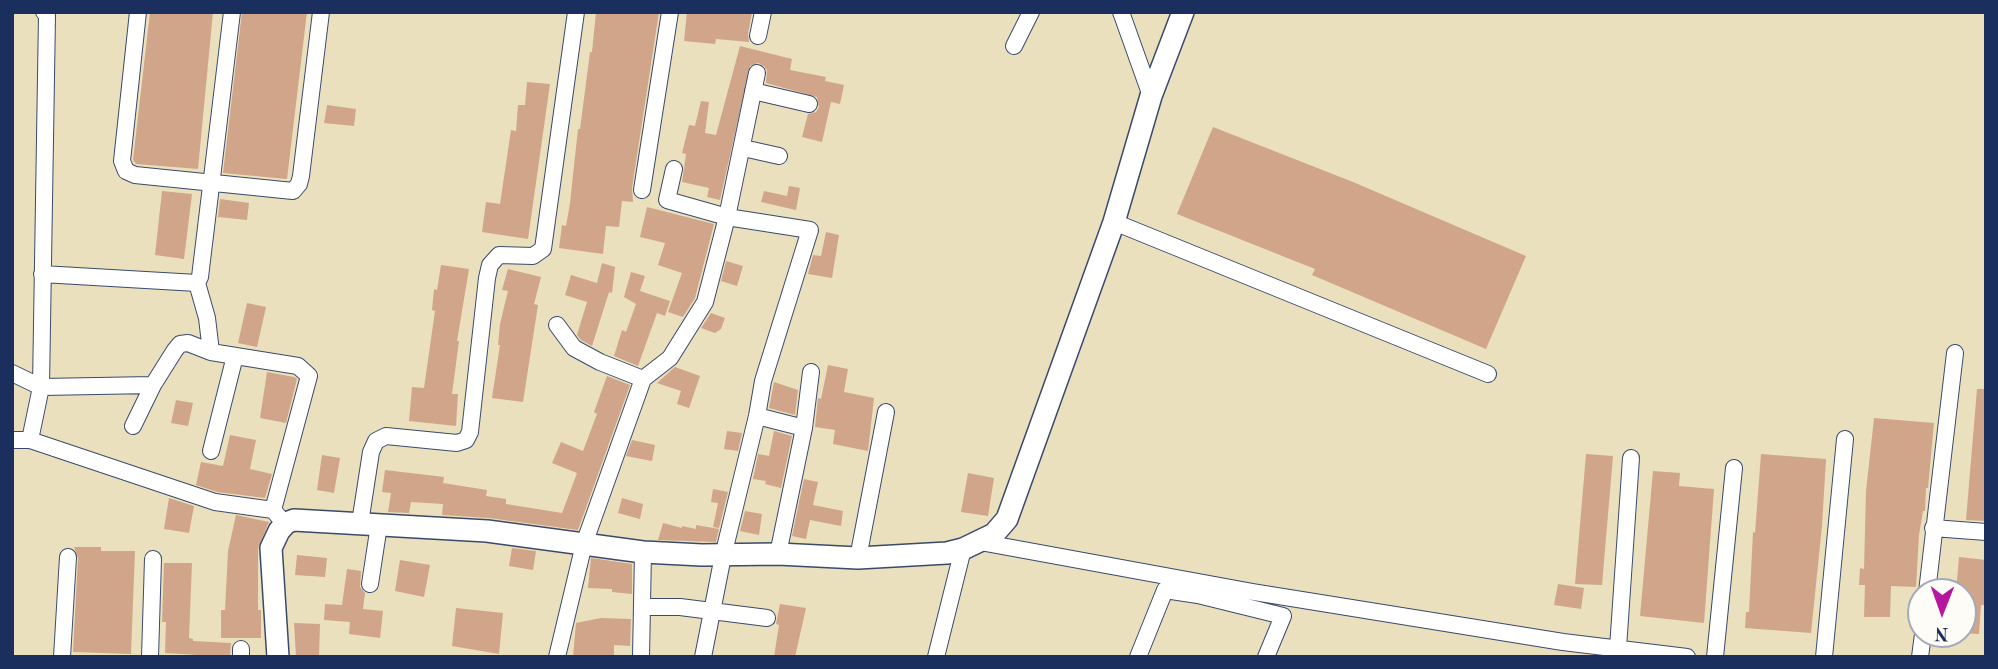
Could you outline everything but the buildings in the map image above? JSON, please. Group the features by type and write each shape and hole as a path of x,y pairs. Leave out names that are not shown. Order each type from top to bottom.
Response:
{"main road":[{"path":"278,657 271,548 279,531 279,517 487,531 643,552 723,556 778,554 858,558 947,552 972,545 994,534 1007,519 1114,222 1151,96 1183,12"}],"street":[{"path":"30,440 41,387 47,15 44,12"},
{"path":"138,12 122,161 126,170 135,175 293,191 299,184 321,12"},
{"path":"211,352 207,318 197,284 232,12"},
{"path":"370,584 371,452 376,441 386,436 457,443 466,440 470,432 490,265 499,255 533,256 543,249 576,12"},
{"path":"642,190 670,12"},
{"path":"758,36 763,12"},
{"path":"1014,46 1031,12"},
{"path":"1121,12 1151,96"},
{"path":"557,657 584,544 643,379 670,358 705,302 743,148 757,74"},
{"path":"753,91 808,104"},
{"path":"743,148 779,156"},
{"path":"674,169 667,200 727,217 810,230 763,381 703,657"},
{"path":"1114,222 1488,374"},
{"path":"43,274 197,284"},
{"path":"557,326 574,348 600,362 643,379"},
{"path":"12,440 30,440 215,502 279,517 309,376 298,366 211,352 188,343 180,344 153,384 133,426"},
{"path":"1928,578 1955,353"},
{"path":"211,452 234,356"},
{"path":"778,554 804,428 811,372"},
{"path":"12,373 41,387 153,384"},
{"path":"858,558 886,412"},
{"path":"757,416 804,428"},
{"path":"1824,657 1845,439"},
{"path":"1618,648 1631,458"},
{"path":"1715,657 1734,468"},
{"path":"1933,528 1986,532"},
{"path":"936,657 972,545 1199,589 1560,649 1618,648 1687,657"},
{"path":"641,657 643,552"},
{"path":"62,657 68,557"},
{"path":"150,657 153,559"},
{"path":"1138,657 1165,590 1199,589 1283,616 1266,657"},
{"path":"642,607 670,606 767,618"}]}
